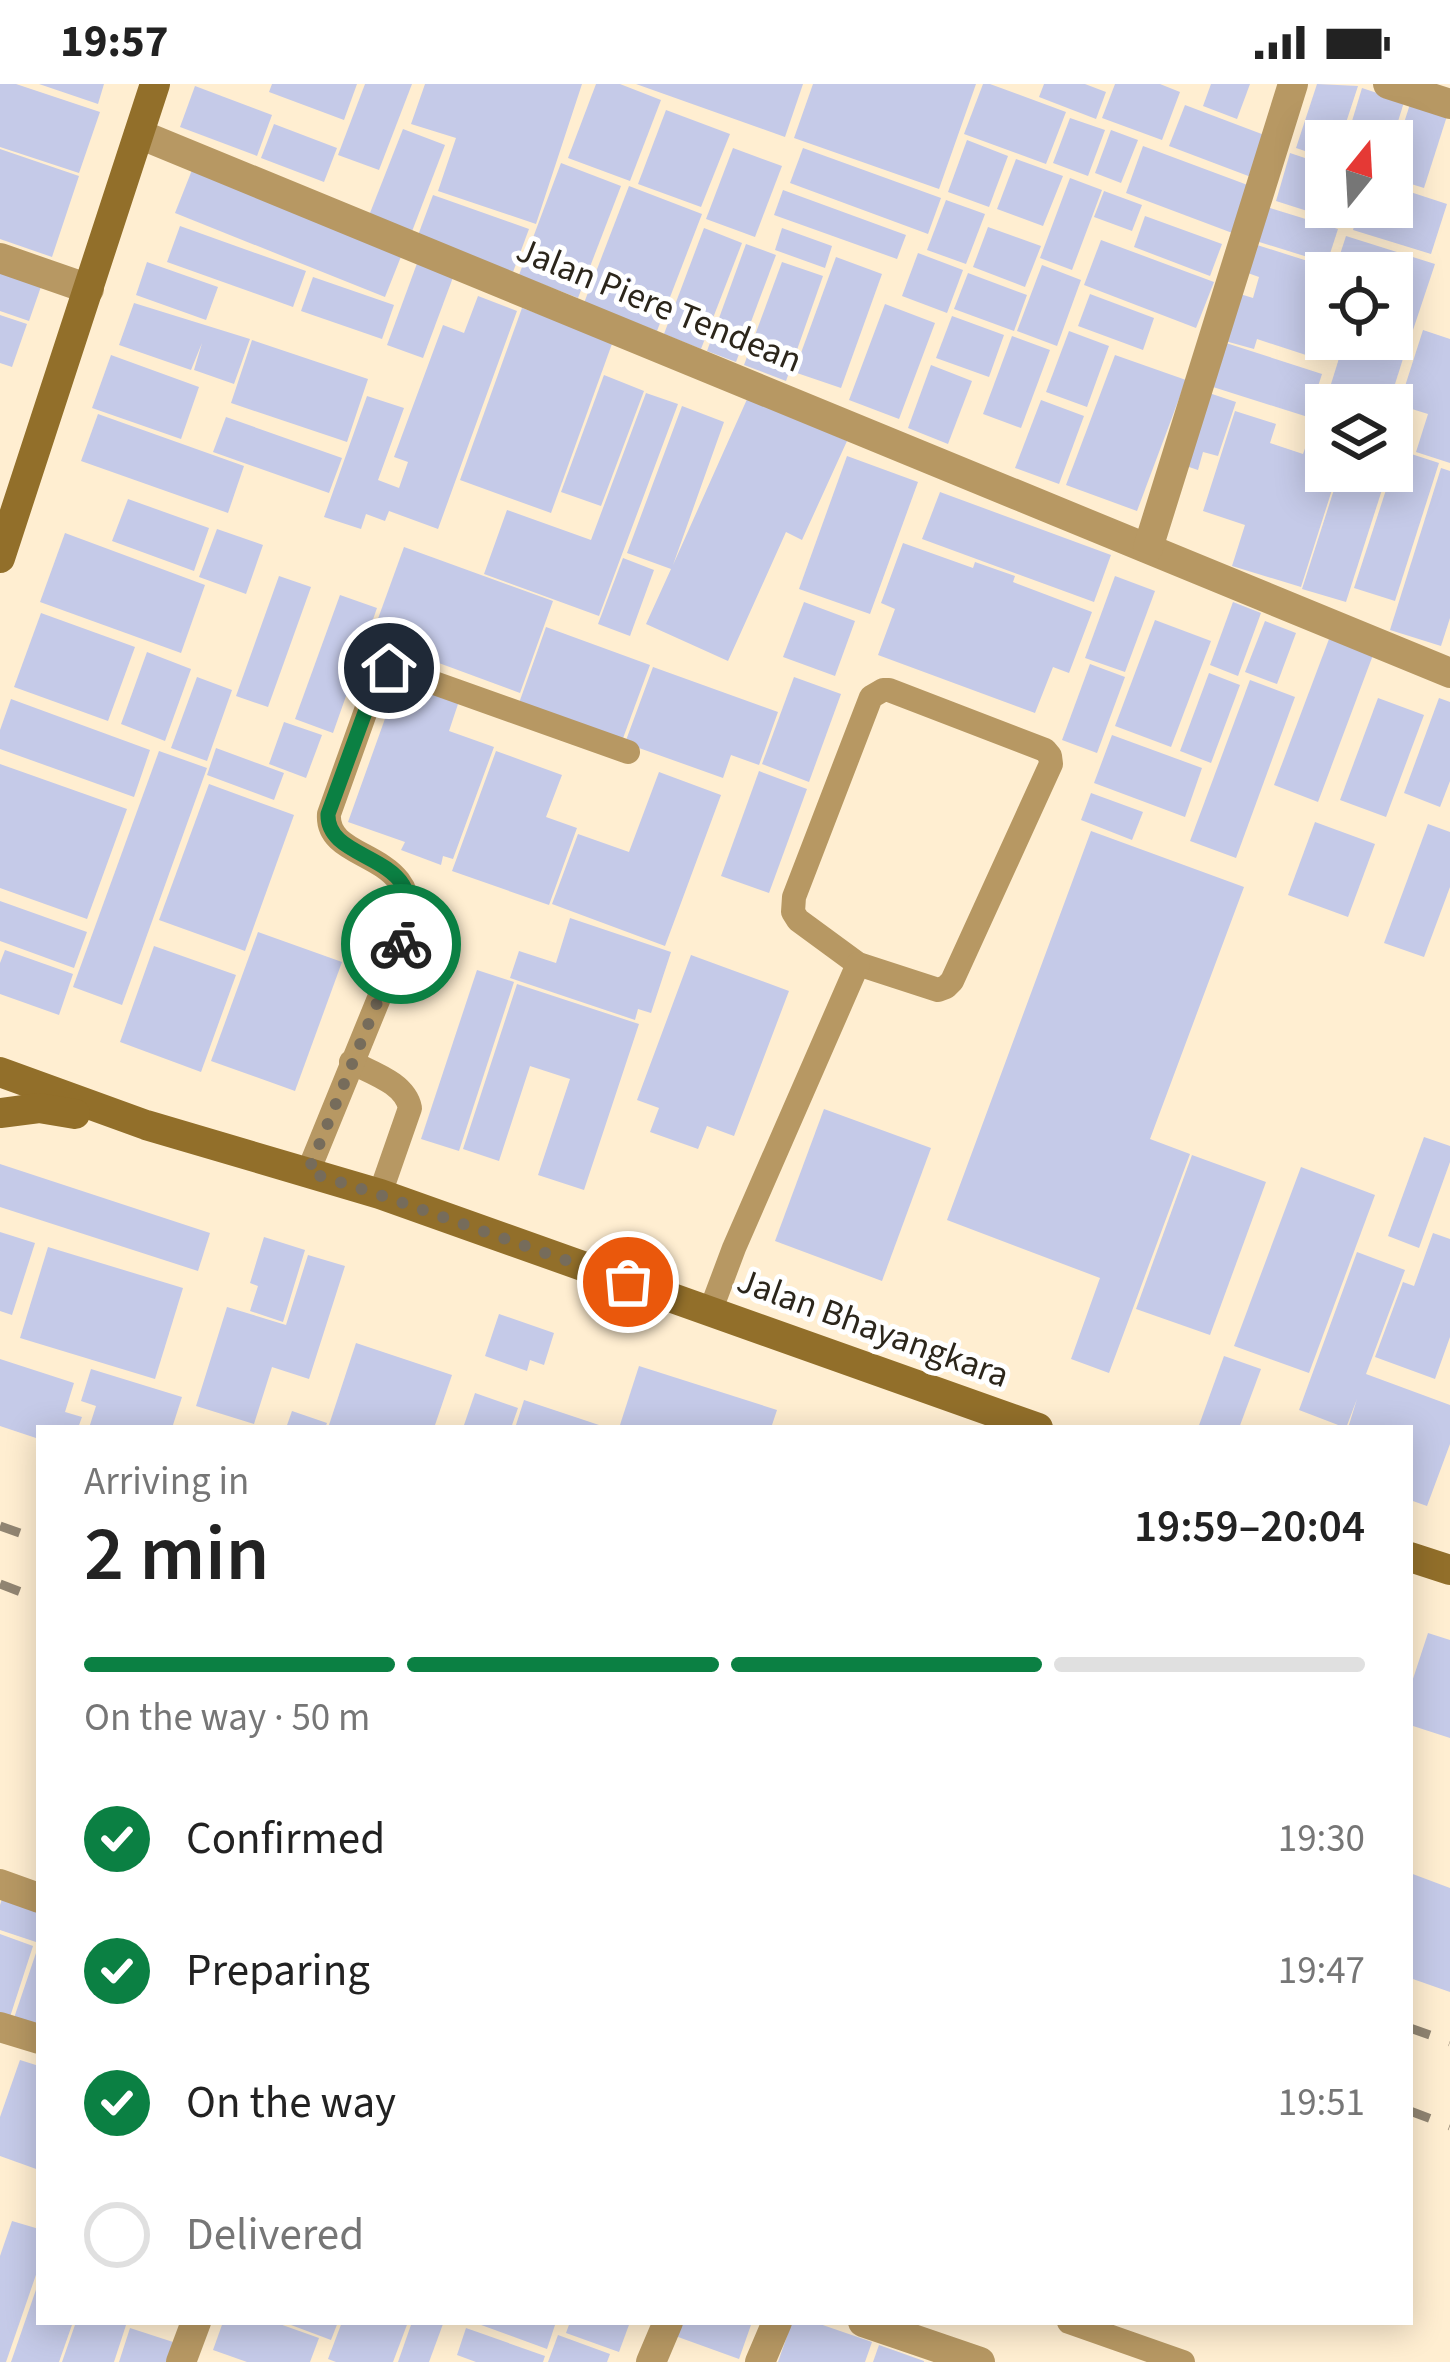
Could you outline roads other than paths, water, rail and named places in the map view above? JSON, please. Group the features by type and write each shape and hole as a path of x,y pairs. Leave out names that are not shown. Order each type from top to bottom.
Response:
{"main road":[{"path":"0,558 155,84"},
{"name":"Jalan Bhayangkara","path":"0,1072 146,1125 380,1195 1030,1425"},
{"path":"0,1113 39,1108 146,1125"},
{"path":"1413,1558 1450,1570"}],"street":[{"path":"1148,548 1293,84"},
{"path":"1388,84 1450,104"},
{"name":"Jalan Piere Tendean","path":"139,134 1450,673"},
{"path":"0,258 89,289"},
{"path":"0,1884 36,1897"},
{"path":"0,2027 36,2037"},
{"path":"181,2362 195,2325"},
{"path":"651,2362 667,2325"},
{"path":"760,2362 776,2325"},
{"path":"872,2325 980,2362"}],"lane":[{"path":"308,1172 410,915 404,886 395,875 334,836 328,823 379,674 395,669 628,752"},
{"path":"889,690 1045,750 1051,764 952,981 938,990 926,988 857,964 798,920 793,904 875,692 889,690"},
{"path":"710,1312 857,964"},
{"path":"351,1062 408,1097 410,1108 380,1195"},
{"path":"1078,2325 1183,2362"}],"railway":[{"path":"0,1526 36,1539"},
{"path":"0,1584 36,1598"},
{"path":"1413,2029 1450,2042"},
{"path":"1413,2112 1450,2126"}]}
